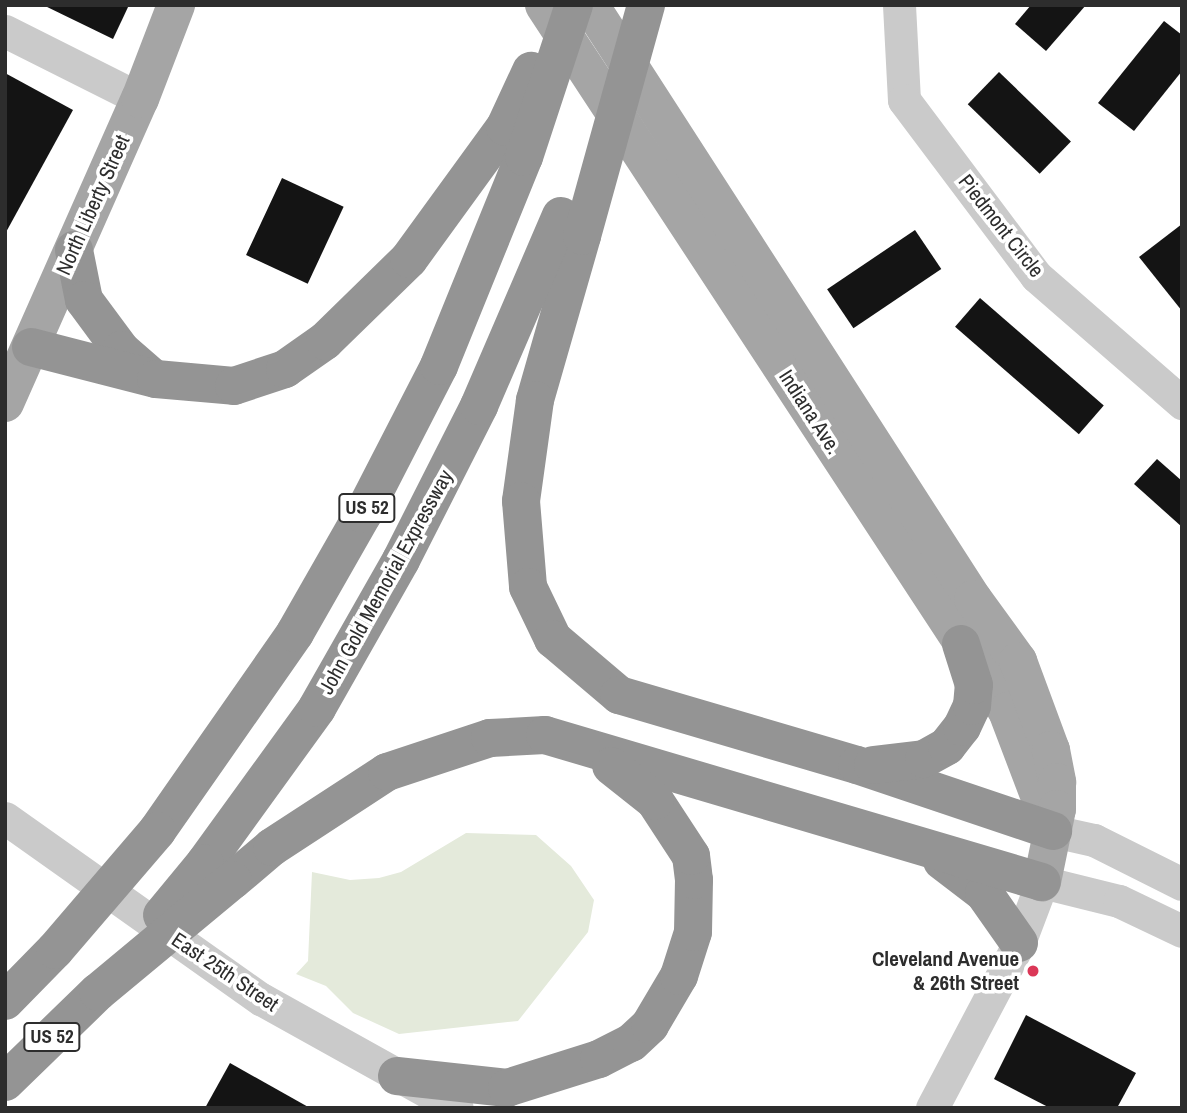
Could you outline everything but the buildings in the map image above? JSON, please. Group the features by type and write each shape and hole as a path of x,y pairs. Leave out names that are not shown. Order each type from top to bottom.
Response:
{"highway":[{"path":"31,347 156,379 234,386 285,369 325,341 409,259 514,142 561,5"},
{"name":"US 52","path":"5,1001 55,950 157,831 295,633 363,514 439,366 514,142 574,5"},
{"path":"645,5 572,226 535,400 521,500 521,544 538,615 573,660 619,695 857,765 1053,831"},
{"name":"John Gold Memorial Expressway","path":"219,872 401,560 572,226"},
{"path":"74,250 84,300 121,350 156,379"},
{"path":"857,765 903,763 947,746 972,706 971,669 961,644"},
{"path":"219,872 272,847 387,772 449,748 490,738 545,735 1042,882"},
{"path":"397,1076 507,1088 598,1059 631,1043 650,1025 679,976 693,932 691,856 655,801 593,751"},
{"path":"899,841 950,865 984,892 1019,943"},
{"name":"US 52","path":"5,1082 219,872"}],"main road":[{"name":"North Liberty Street","path":"5,402 140,99 176,5"},
{"name":"Indiana Ave.","path":"544,5 1007,711 1053,831"},
{"name":"Indiana Ave.","path":"590,5 973,599 1018,661 1051,750 1057,782 1053,831 1042,882"}],"street":[{"name":"Piedmont Circle","path":"899,5 898,52 904,100 1036,276 1182,403"},
{"path":"5,31 140,99"},
{"name":"East 25th Street","path":"5,818 261,999 457,1108"},
{"path":"1053,831 1094,840 1182,884"},
{"path":"932,1108 1019,943 1042,882 1119,901 1182,931"}],"green space":[{"path":"466,833 536,835 571,866 594,900 588,932 518,1021 399,1034 353,1013 326,986 296,974 308,961 312,872 350,880 379,878 401,872"}],"place":[{"name":"Cleveland Avenue & 26th Street","path":"1033,971"}]}
